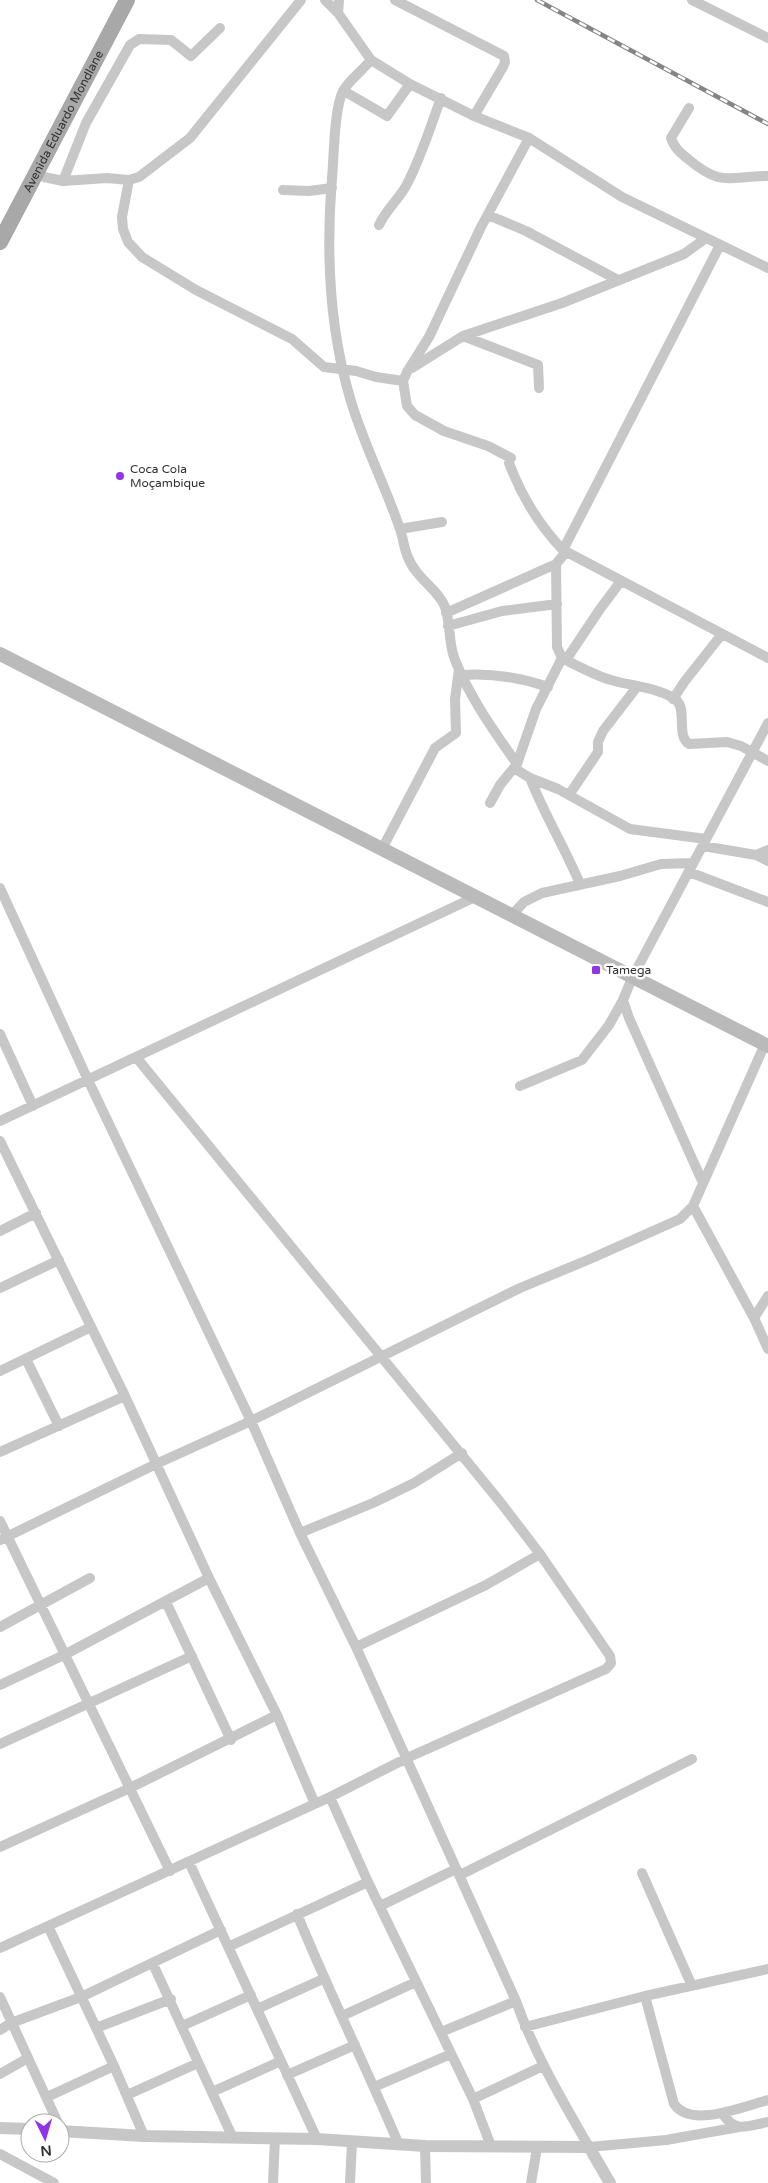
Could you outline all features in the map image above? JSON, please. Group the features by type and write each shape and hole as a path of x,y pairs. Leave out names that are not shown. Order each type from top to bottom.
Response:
{"main road":[{"name":"Avenida Eduardo Mondlane","path":"0,242 127,0"},
{"path":"0,654 632,978 767,1045"}],"street":[{"path":"36,173 63,182 107,178 129,180 139,177 190,138 301,0"},
{"path":"325,0 338,13 371,60 410,84 474,116 529,138 622,197 768,268"},
{"path":"338,13 339,0"},
{"path":"395,0 504,56 506,62 474,116"},
{"path":"692,0 768,38"},
{"path":"63,182 86,123 130,45 139,39 171,40 191,56 220,28"},
{"path":"371,60 344,91 338,110 332,188 331,302 342,369 366,446 400,529 407,555 419,577 444,605 450,644 461,672 484,718 516,766 530,778 569,795 630,829 704,842 756,855 768,861"},
{"path":"344,91 387,116 410,84"},
{"path":"379,224 405,187 420,155 441,98"},
{"path":"689,108 672,138 679,152 704,173 717,178 768,176"},
{"path":"529,138 488,215 430,337 405,376 407,406 415,416 444,431 488,446 510,460 517,484 547,533 564,551 768,658"},
{"path":"129,180 122,217 123,229 128,242 142,257 196,290 292,340 324,367 405,376 463,336 562,303 684,254 706,238"},
{"path":"283,190 300,191 332,188"},
{"path":"488,215 526,231 618,280"},
{"path":"720,245 556,564 557,650 564,659 609,680 636,688 656,690 679,702 685,742 696,745 727,742 752,751 768,761"},
{"path":"463,336 538,365 539,388"},
{"path":"400,529 442,522"},
{"path":"446,613 556,564"},
{"path":"490,803 500,785 516,766 536,710 564,659 621,582"},
{"path":"448,626 502,611 557,604"},
{"path":"673,699 722,634"},
{"path":"461,672 523,678 548,687"},
{"path":"382,849 435,748 456,733 455,699 461,672"},
{"path":"569,795 598,752 598,742 603,731 636,688"},
{"path":"520,1086 582,1060 609,1025 623,1000 632,978 768,723"},
{"path":"530,778 543,810 569,858 580,884"},
{"path":"756,855 768,850"},
{"path":"511,916 532,897 560,888 661,864 691,868 768,902"},
{"path":"0,888 88,1080 251,1421 300,1533 356,1647 516,2001 525,2027 543,2066 610,2183"},
{"path":"0,1121 475,897"},
{"path":"623,1000 629,1018 703,1183"},
{"path":"0,1034 33,1106"},
{"path":"4,1538 156,1464 251,1421 520,1288 680,1219 693,1206 767,1045"},
{"path":"0,1948 330,1797 407,1758 606,1669 611,1663 610,1656 540,1554 462,1453 380,1357 136,1057"},
{"path":"0,1141 125,1396 209,1578 278,1715 315,1804"},
{"path":"693,1206 754,1318 768,1349"},
{"path":"0,1231 36,1214"},
{"path":"0,1288 58,1260"},
{"path":"754,1318 768,1296"},
{"path":"0,1371 91,1327"},
{"path":"26,1359 59,1426"},
{"path":"0,1452 125,1396"},
{"path":"300,1533 373,1503 414,1483 462,1453"},
{"path":"0,1521 4,1538 40,1604 87,1704 170,1871"},
{"path":"356,1647 486,1585 540,1554"},
{"path":"0,1627 90,1578"},
{"path":"0,1685 64,1655 209,1578"},
{"path":"166,1602 231,1740"},
{"path":"0,1744 192,1656"},
{"path":"0,1847 130,1788 231,1740 278,1715"},
{"path":"380,1906 458,1872 692,1759"},
{"path":"330,1797 368,1882 473,2099 491,2146"},
{"path":"190,1862 317,2139"},
{"path":"642,1873 692,1986"},
{"path":"228,1947 368,1882"},
{"path":"296,1914 323,1979 355,2044 399,2145"},
{"path":"48,1926 114,2066 144,2136"},
{"path":"0,2030 11,2023 81,1998 221,1930"},
{"path":"153,1964 171,1999 232,2136"},
{"path":"525,2027 645,1996 768,1970"},
{"path":"257,2009 323,1979"},
{"path":"342,2016 416,1982"},
{"path":"182,2026 251,1995"},
{"path":"645,1996 674,2104 678,2110 690,2115 722,2113 768,2100"},
{"path":"0,1997 54,2113"},
{"path":"96,2028 171,1999"},
{"path":"441,2032 516,2001"},
{"path":"287,2075 355,2044"},
{"path":"374,2086 451,2054"},
{"path":"0,2074 28,2058"},
{"path":"212,2092 281,2061"},
{"path":"127,2095 198,2063"},
{"path":"48,2097 114,2066"},
{"path":"473,2099 543,2066"},
{"path":"722,2113 729,2124 739,2127"},
{"path":"70,2129 144,2136 232,2136 317,2139 426,2146 589,2148 666,2140 768,2122"},
{"path":"0,2128 20,2129"},
{"path":"274,2183 275,2138"},
{"path":"350,2183 352,2142"},
{"path":"426,2146 426,2183"},
{"path":"532,2183 537,2148"},
{"path":"0,2154 54,2183"}],"railway":[{"path":"537,0 768,124"}],"place":[{"name":"Coca Cola Moçambique","path":"120,476"},
{"name":"Tamega","path":"596,970"}]}
